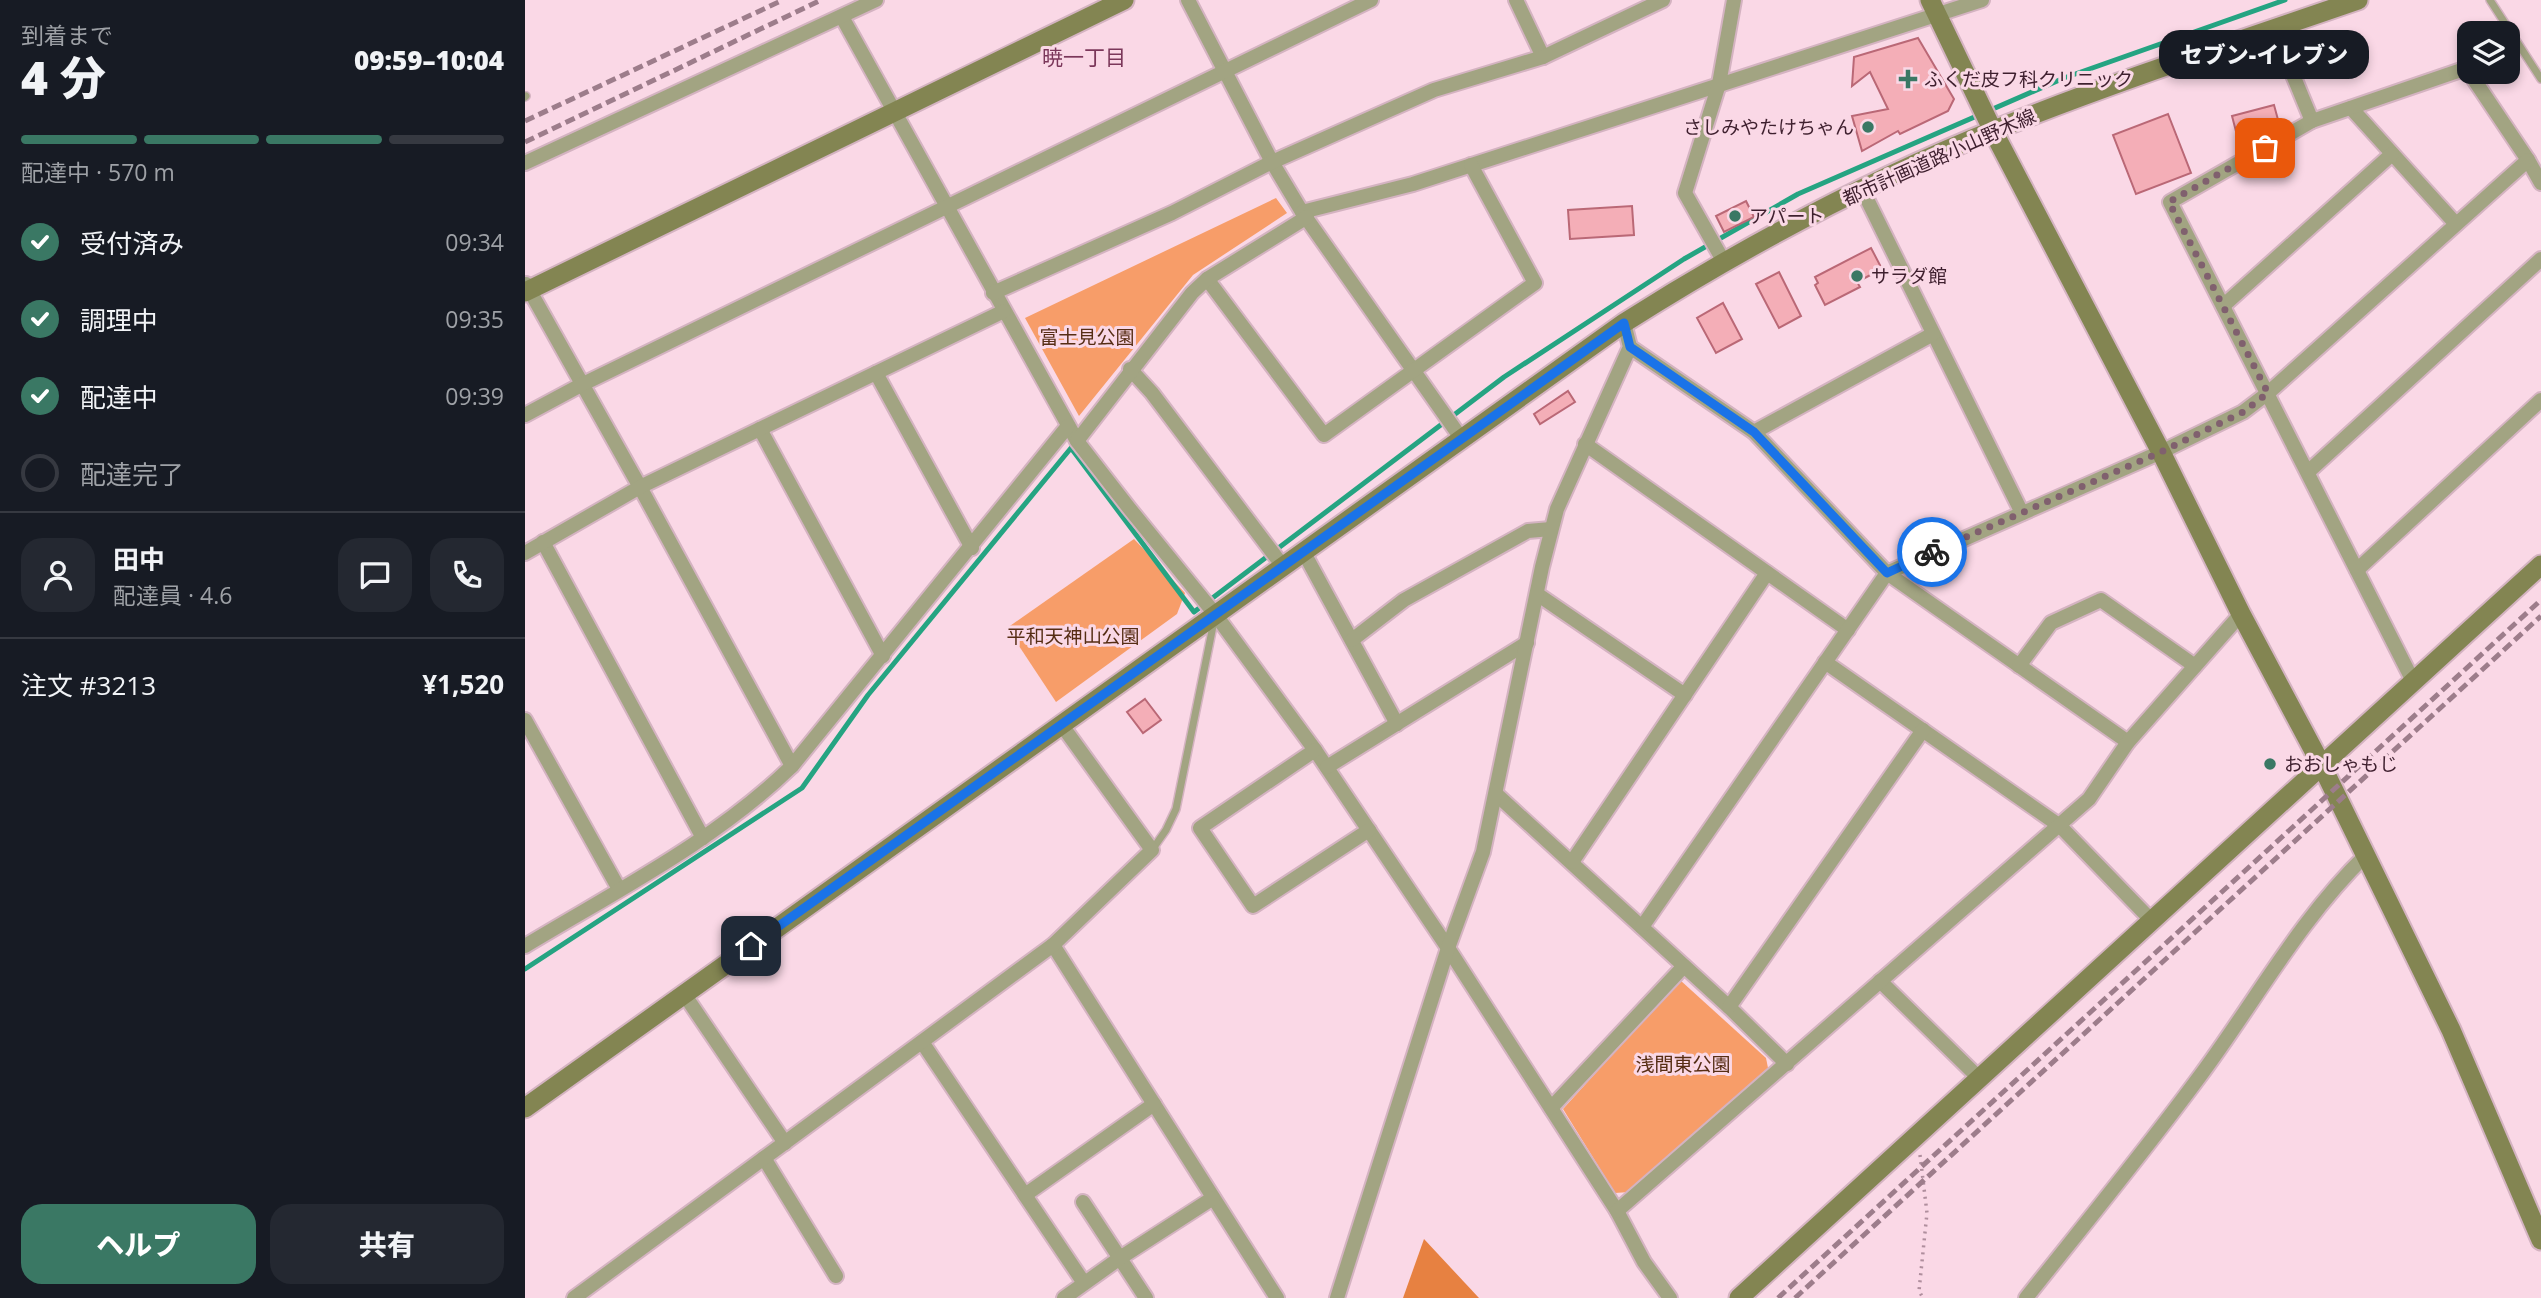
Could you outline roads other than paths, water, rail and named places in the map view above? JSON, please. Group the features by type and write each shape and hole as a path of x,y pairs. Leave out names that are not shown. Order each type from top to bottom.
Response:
{"street":[{"path":"525,163 876,0"},
{"path":"792,766 640,487 526,288 1124,0"},
{"path":"1188,0 1272,162 1305,215 1461,438"},
{"path":"525,415 581,385 1371,0"},
{"path":"1516,0 1543,57"},
{"path":"993,293 1172,213 1272,162 1434,90 1543,57 1663,0"},
{"path":"1724,262 1685,193 1719,84 1734,0"},
{"path":"1077,441 1130,369 1192,293 1207,279 1305,215 1413,184 1719,84 1933,8 1982,0"},
{"name":"都市計画道路小山野木線","path":"525,1108 1461,438 1624,323 1724,262 1862,190 1993,131 2171,64 2358,0"},
{"path":"1933,8 1993,131 2161,452 2241,614 2366,855 2451,1030 2541,1240"},
{"path":"842,17 1077,441 1215,614 1315,750 1448,948 1618,1211 1644,1262 1670,1298"},
{"path":"2274,29 2312,121"},
{"path":"2414,683 2169,202 2312,121 2457,71"},
{"path":"2477,84 2541,183"},
{"path":"2351,108 2456,225"},
{"path":"2223,306 2392,155"},
{"path":"1641,927 1887,573 2161,452 2243,412 2268,393 2528,160"},
{"path":"1207,279 1324,435 1535,283 1471,165"},
{"path":"1862,190 2022,513"},
{"path":"2308,472 2541,259"},
{"path":"525,552 640,487 1004,312"},
{"path":"1337,1298 1448,948 1483,852 1557,509 1630,347 1624,323"},
{"path":"1754,432 1933,334"},
{"path":"1630,347 1754,432 1887,573 2127,742"},
{"path":"1130,369 1153,393 1282,565"},
{"path":"876,373 972,548"},
{"path":"2357,570 2541,400"},
{"path":"525,946 702,838 768,789 792,766 883,656 1068,426"},
{"path":"760,429 883,656"},
{"path":"1585,444 1848,630"},
{"path":"1352,640 1403,600 1528,531 1552,529"},
{"path":"543,542 702,838"},
{"path":"1303,551 1397,724"},
{"path":"1739,1298 2541,565"},
{"path":"1572,862 1767,573"},
{"path":"1537,594 1685,695"},
{"path":"2019,666 2051,623 2101,600 2195,666"},
{"path":"1618,1211 2089,799 2127,742 2241,614"},
{"path":"1327,768 1527,643"},
{"path":"1825,662 2060,826 2152,921"},
{"path":"525,720 619,889"},
{"path":"574,1298 1053,945 1152,849 1061,724"},
{"path":"1729,1007 1923,730"},
{"path":"1315,750 1200,828 1253,906 1369,830"},
{"path":"1496,794 1787,1063"},
{"path":"2026,1298 2201,1075 2336,884 2366,855"},
{"path":"1053,945 1277,1298"},
{"path":"1551,1108 1684,966"},
{"path":"1880,981 1979,1078"},
{"path":"684,994 785,1143"},
{"path":"922,1042 1084,1283"},
{"path":"1025,1195 1154,1104"},
{"path":"764,1158 836,1276"},
{"path":"1064,1298 1213,1198"},
{"path":"1083,1202 1146,1298"}],"lane":[{"path":"2490,0 2541,79"},
{"path":"1152,849 1166,830 1179,800 1215,614"}],"waterway":[{"path":"525,969 802,788 868,695 1071,448 1194,612 1504,377 1684,259 1798,194 2064,78 2285,0"}],"railway":[{"path":"525,121 783,0"},
{"path":"525,142 821,0"},
{"path":"1778,1298 2541,600"},
{"path":"1795,1298 2541,616"}],"place":[{"name":"ふくだ皮フ科クリニック","path":"1908,79"},
{"name":"さしみやたけちゃん","path":"1868,127"},
{"name":"セブン-イレブン","path":"2265,148"},
{"name":"アパート","path":"1735,216"},
{"name":"サラダ館","path":"1857,276"},
{"name":"おおしゃもじ","path":"2270,764"}],"district":[{"name":"暁一丁目","path":"1084,58"}],"park label":[{"name":"富士見公園","path":"1087,337"},
{"name":"平和天神山公園","path":"1073,636"},
{"name":"浅間東公園","path":"1683,1064"}]}
